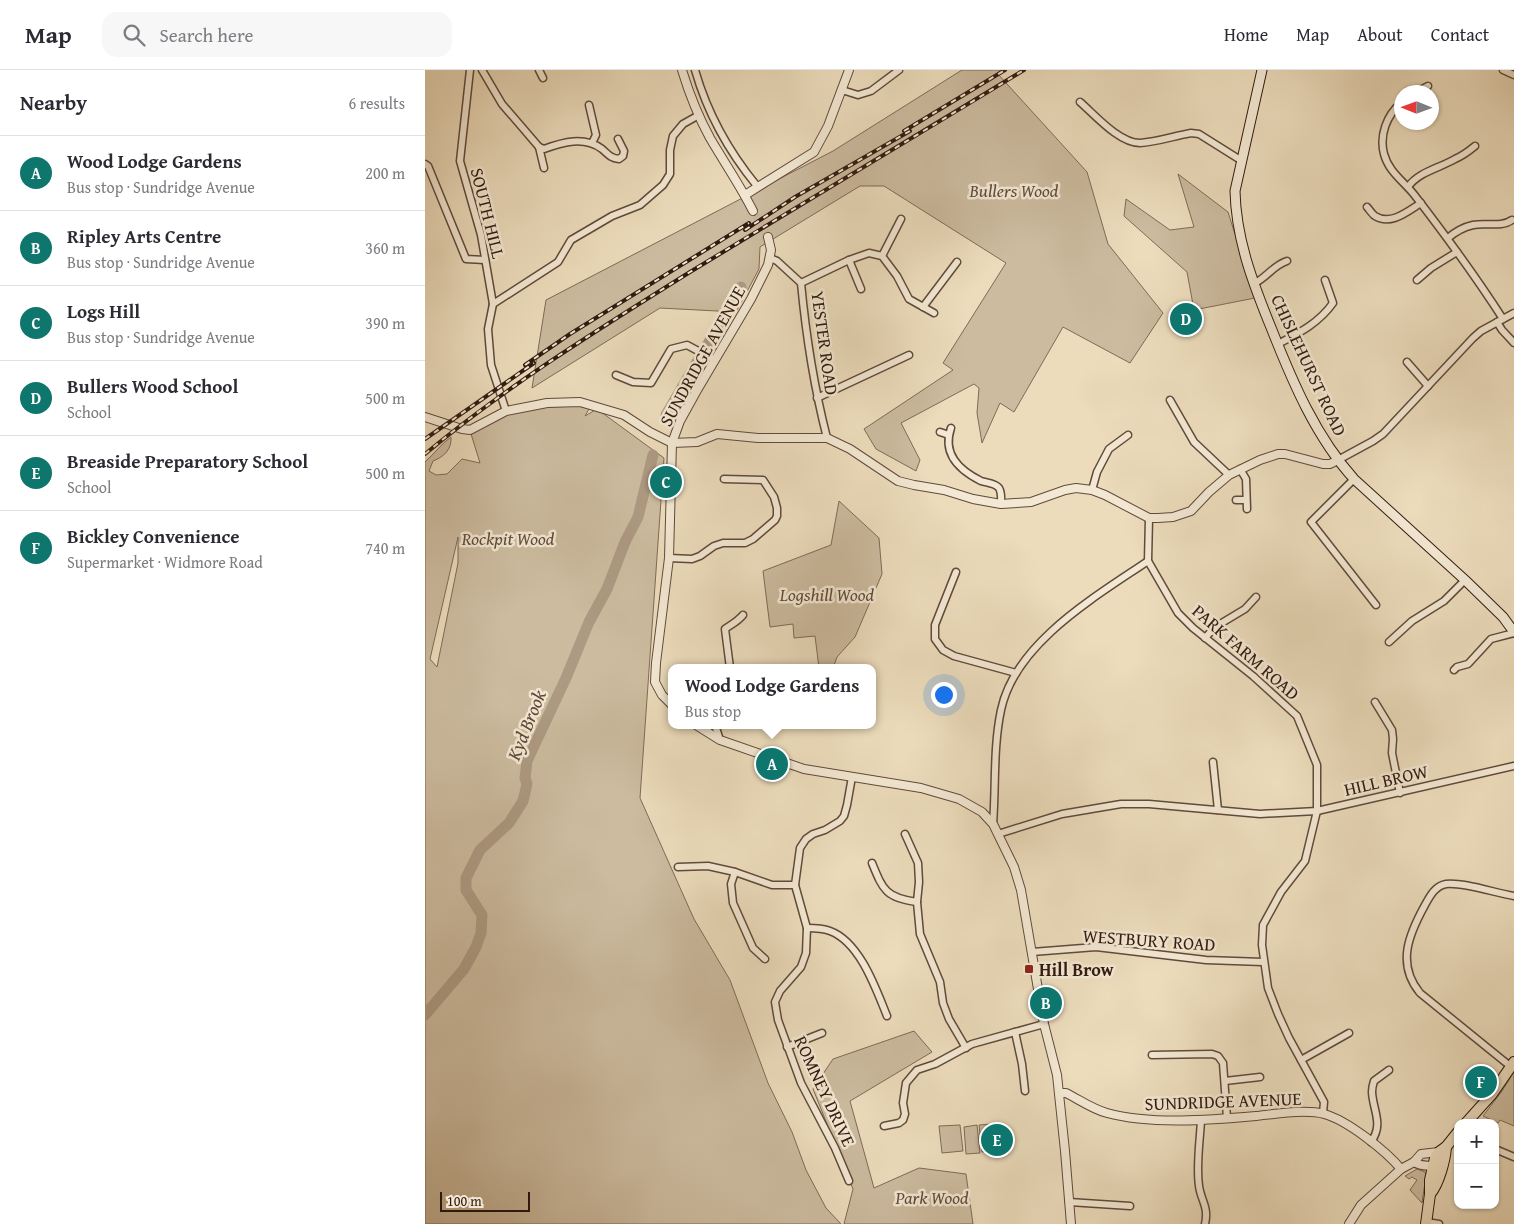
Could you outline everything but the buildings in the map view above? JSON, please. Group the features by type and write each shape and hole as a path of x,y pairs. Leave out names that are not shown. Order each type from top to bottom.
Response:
{"main road":[{"name":"CHISLEHURST ROAD","path":"1262,70 1235,191 1236,210 1245,254 1278,344 1319,432 1338,460 1354,479 1465,580 1514,630"},
{"path":"1470,1119 1492,1094 1512,1064"},
{"path":"1426,1223 1430,1180 1445,1156 1443,1149 1454,1136"}],"street":[{"name":"SOUTH HILL","path":"470,70 460,162 481,234 493,304"},
{"path":"482,70 502,104 539,147 544,150 580,141 592,143 609,157 619,158 623,156 625,151 618,139"},
{"path":"539,70 543,78"},
{"path":"682,70 687,88 710,137 753,211"},
{"path":"695,70 720,130 737,160 757,186"},
{"path":"745,195 814,152 828,126 849,70"},
{"path":"842,90 858,96 871,91 899,70"},
{"path":"1503,70 1514,75"},
{"path":"1080,102 1126,140 1140,143 1191,133 1199,134 1242,161"},
{"path":"589,105 596,135 592,143"},
{"path":"1394,110 1390,114 1385,128 1383,153 1391,169 1448,238 1500,320 1502,330 1514,343"},
{"path":"507,411 491,366 488,329 493,304 558,262 571,240 612,216 640,205 663,185 670,174 669,150 673,136 683,124 699,115"},
{"path":"1407,187 1414,179 1456,159 1475,146"},
{"path":"539,147 544,168"},
{"path":"425,164 428,166 467,259 485,260"},
{"path":"1367,206 1375,216 1389,219 1399,217 1421,203"},
{"path":"882,256 901,219"},
{"path":"1448,238 1468,226 1507,224 1512,220"},
{"path":"768,237 771,250 770,258"},
{"path":"1417,280 1431,268 1457,252"},
{"path":"801,283 849,260 869,253 882,256 897,276 909,299 933,313"},
{"name":"YESTER ROAD","path":"770,258 777,261 801,283 807,344 827,438"},
{"name":"SUNDRIDGE AVENUE","path":"668,701 662,695 655,682 669,558 672,443 680,421 751,299 770,258"},
{"path":"849,260 861,289"},
{"path":"1255,283 1265,278 1279,264 1287,261"},
{"path":"923,307 957,262"},
{"path":"1278,344 1299,333 1324,316 1333,303 1325,280"},
{"path":"425,417 453,427 470,430 507,411 547,403 579,402 624,415 650,432 672,443 697,442 717,434 758,438 827,438 859,454 898,481 944,490 973,499 1001,504 1031,502 1076,488 1091,490 1105,495 1149,518 1173,517 1191,511 1209,492 1229,476 1260,460 1278,454 1329,464 1373,442 1383,434 1473,338 1481,331 1514,313"},
{"path":"617,375 633,382 651,383 671,349 687,345 715,360"},
{"path":"817,398 909,355"},
{"path":"1407,362 1428,386"},
{"path":"1170,400 1194,442 1229,476"},
{"path":"940,432 950,432 948,448 954,460 976,478 997,486 1000,490 1001,504"},
{"path":"1091,490 1097,472 1109,449 1128,435"},
{"path":"1240,469 1246,479 1247,509"},
{"path":"669,558 692,558 700,556 714,546 745,543 753,539 775,520 777,508 768,486 763,480 724,479"},
{"path":"1354,479 1311,522 1376,605"},
{"path":"1236,500 1246,500"},
{"path":"993,824 994,771 1001,708 1016,673 1037,645 1068,617 1148,561 1149,518"},
{"name":"PARK FARM ROAD","path":"1148,561 1178,613 1297,716 1317,764 1317,811 1305,861 1281,892 1263,925 1261,945 1268,988 1289,1038 1324,1102 1323,1114"},
{"path":"956,572 935,625 935,638 943,650 954,656 1016,673"},
{"path":"1389,642 1413,621 1444,601 1465,580"},
{"path":"1205,638 1215,627 1245,610 1256,598"},
{"path":"729,664 725,629 737,622 743,615"},
{"path":"1454,670 1457,667 1468,664 1491,639 1514,630"},
{"path":"1375,702 1392,730 1391,753 1400,793"},
{"path":"703,729 720,740 804,770 931,791 959,799 982,812 993,824 1014,867 1021,890 1044,1024 1057,1075 1071,1224"},
{"path":"716,729 720,740"},
{"path":"1213,762 1218,810"},
{"name":"HILL BROW","path":"998,834 1062,814 1121,804 1149,804 1260,814 1317,811 1514,766"},
{"name":"ROMNEY DRIVE","path":"849,1182 835,1148 801,1083 775,1012 775,1002 780,991 801,967 806,953 807,928 795,885 800,848 806,839 840,821 844,816 852,777"},
{"path":"982,812 994,807"},
{"path":"905,834 918,863 917,902 920,934 940,982 943,1004 949,1019 966,1048"},
{"path":"872,863 882,886 891,894 901,900 917,902"},
{"path":"678,867 708,866 735,872 772,885 795,885"},
{"path":"735,872 731,884 733,903 753,948 765,959"},
{"path":"1512,1064 1420,993 1412,980 1407,952 1409,938 1415,922 1431,895 1442,886 1450,884 1465,886 1514,896"},
{"path":"807,928 828,930 846,942 871,978 887,1016"},
{"name":"WESTBURY ROAD","path":"1032,952 1096,947 1206,960 1263,962"},
{"path":"884,1126 899,1123 903,1120 905,1114 903,1103 906,1083 917,1070 935,1064 972,1044 1044,1024"},
{"path":"1015,1032 1022,1064 1025,1092"},
{"path":"787,1047 822,1033"},
{"path":"1301,1060 1349,1033"},
{"path":"1152,1055 1212,1054 1218,1056 1223,1062 1227,1118"},
{"path":"1371,1142 1376,1134 1378,1125 1372,1092 1374,1080 1389,1070"},
{"path":"1225,1081 1260,1077"},
{"name":"SUNDRIDGE AVENUE","path":"1059,1093 1066,1093 1094,1108 1123,1117 1144,1119 1201,1120 1296,1113 1323,1114 1341,1121 1371,1142 1401,1169"},
{"path":"1201,1120 1198,1175 1199,1189 1206,1206 1205,1224"},
{"path":"1349,1224 1361,1205 1401,1169 1416,1160 1421,1154 1443,1149"},
{"path":"1499,1151 1514,1157"},
{"path":"1416,1160 1427,1167 1437,1167"},
{"path":"1069,1202 1130,1206"},
{"path":"1426,1223 1439,1224"}],"green space":[{"name":"Bullers Wood","path":"962,70 1001,70 997,73 1087,172 1108,244 1163,313 1130,363 1063,327 1014,412 1000,403 982,443 977,413 979,388 974,384 901,423 920,460 916,471 876,449 864,429 953,370 943,363 1006,263 884,186 860,186 760,247 759,269 736,312 660,308 532,388 546,300 833,151"},
{"path":"1178,174 1228,212 1255,298 1194,310 1187,272 1124,216 1126,199 1170,230 1194,227"},
{"name":"Rockpit Wood","path":"579,406 589,409 585,416 597,409 664,458 640,798 694,919 730,980 768,1083 792,1132 806,1170 826,1208 841,1224 425,1224 425,462 451,437 449,449 444,455 433,461 429,471 436,475 447,474 462,459 480,463 471,434 508,414 548,407","holes":["458,537 458,563 437,667 430,659"]},
{"name":"Logshill Wood","path":"839,501 879,538 882,574 855,637 837,657 834,664 818,664 815,636 794,638 793,624 770,627 763,571 831,545"},
{"name":"Park Wood","path":"914,1031 932,1052 850,1101 874,1188 919,1168 966,1174 973,1224 844,1224 853,1189 813,1089 833,1059"},
{"path":"1514,1072 1514,1126 1500,1120 1499,1122 1499,1119 1489,1119 1483,1116"},
{"path":"993,1124 995,1151 982,1152 979,1125"},
{"path":"960,1125 963,1151 942,1153 939,1126"},
{"path":"977,1125 980,1153 966,1154 964,1127"},
{"path":"1417,1169 1425,1172 1426,1175 1422,1203 1410,1190 1417,1180 1412,1177 1409,1179 1405,1176"}],"waterway":[{"name":"Kyd Brook","path":"705,349 741,287"},
{"name":"Kyd Brook","path":"666,415 700,357"},
{"name":"Kyd Brook","path":"425,1015 464,969 476,947 481,933 482,915 466,890 466,878 480,850 509,823 523,801 527,784 525,778 527,761 566,678 589,622 607,589 625,542 638,517 653,455"}],"tunnel":[{"path":"753,211 768,237"}],"railway":[{"path":"904,131 1005,70"},
{"path":"425,454 489,404 588,336 690,272 1024,70"},
{"path":"745,230 795,197 910,131"},
{"path":"525,365 570,334 749,223"},
{"path":"425,439 534,363"}],"place":[{"name":"Bullers Wood School","path":"1186,319"},
{"name":"Logs Hill","path":"666,482"},
{"name":"Wood Lodge Gardens","path":"772,764"},
{"name":"Hill Brow","path":"1029,969"},
{"name":"Ripley Arts Centre","path":"1046,1003"},
{"name":"Bickley Convenience","path":"1481,1082"},
{"name":"Breaside Preparatory School","path":"997,1140"}]}
